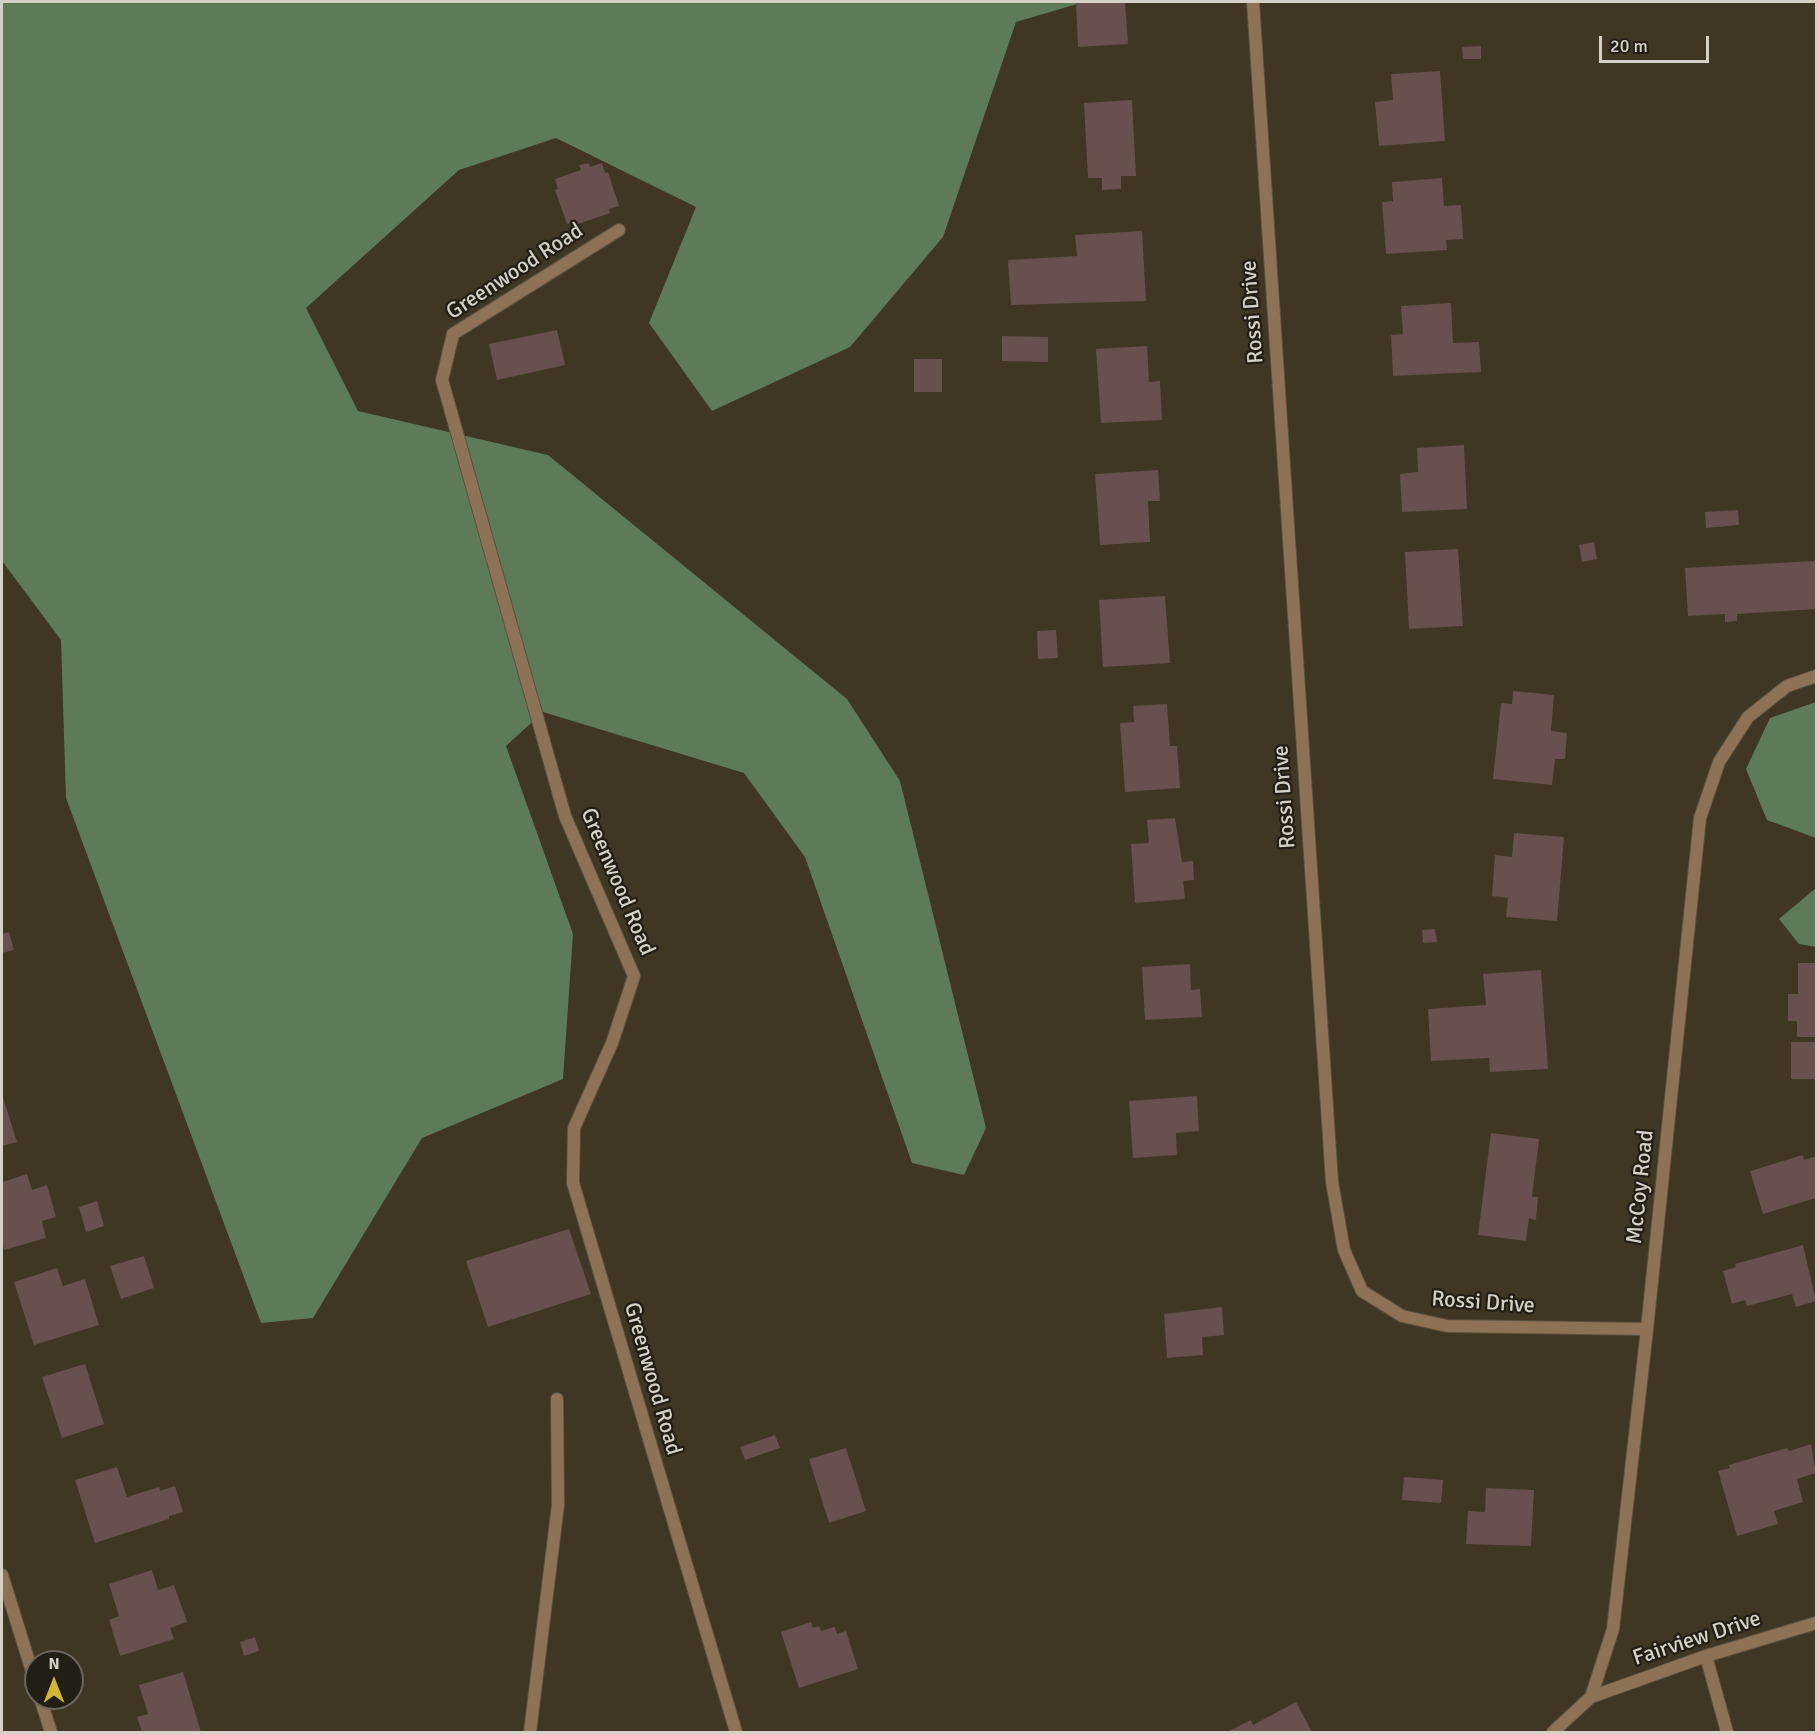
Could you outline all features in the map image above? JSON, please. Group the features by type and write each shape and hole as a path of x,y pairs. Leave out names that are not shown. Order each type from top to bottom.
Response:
{"street":[{"name":"Rossi Drive","path":"1253,2 1332,1182 1344,1250 1362,1291 1402,1316 1447,1326 1647,1329"},
{"name":"Greenwood Road","path":"619,230 453,334 442,380 565,816 634,976 612,1043 574,1128 573,1183 736,1732"},
{"name":"McCoy Road","path":"1591,1697 1612,1629 1647,1329 1700,818 1719,762 1748,717 1787,686 1816,676"},
{"path":"530,1732 558,1505 557,1399"},
{"path":"2,1575 25,1650"},
{"name":"Fairview Drive","path":"1591,1697 1706,1656 1816,1623"},
{"path":"1706,1656 1726,1732"},
{"path":"1553,1732 1591,1697"},
{"path":"44,1710 51,1732"}],"green space":[{"path":"2,2 1084,2 1016,22 943,237 850,347 712,411 649,323 696,207 556,138 459,170 306,308 358,411 548,455 847,699 900,781 986,1128 964,1175 912,1163 805,857 744,773 543,712 506,746 573,934 563,1079 422,1138 313,1318 261,1323 66,798 61,640 2,561"},
{"path":"1816,702 1816,838 1767,820 1746,769 1770,718"},
{"path":"1816,888 1816,947 1799,944 1779,919"}],"building":[{"path":"1076,2 1125,2 1128,44 1078,47"},
{"path":"1481,46 1481,59 1463,59 1462,47"},
{"path":"1440,71 1445,141 1379,146 1375,102 1393,100 1391,74"},
{"path":"1132,100 1136,176 1121,176 1121,189 1102,190 1102,178 1088,178 1084,103"},
{"path":"589,163 590,167 602,163 605,173 608,172 619,206 609,209 610,213 578,224 577,221 567,224 555,190 558,189 555,179 581,170 579,165"},
{"path":"1442,178 1444,206 1461,205 1463,239 1446,240 1447,250 1386,254 1382,202 1393,201 1392,182"},
{"path":"1142,231 1146,301 1011,305 1008,260 1077,256 1075,235"},
{"path":"1451,303 1453,343 1479,342 1481,372 1393,376 1391,335 1403,334 1401,306"},
{"path":"557,330 565,365 497,380 489,344"},
{"path":"1002,336 1048,337 1048,362 1002,361"},
{"path":"1147,346 1149,382 1160,381 1162,420 1101,423 1096,349"},
{"path":"914,359 942,359 942,392 914,392"},
{"path":"1464,445 1467,509 1402,512 1400,474 1418,472 1417,448"},
{"path":"1158,470 1160,501 1148,501 1150,542 1100,545 1095,474"},
{"path":"1738,510 1739,525 1706,528 1705,512"},
{"path":"1594,542 1597,559 1582,562 1579,545"},
{"path":"1458,549 1463,626 1409,629 1405,552"},
{"path":"1815,561 1816,609 1737,614 1737,621 1725,622 1725,614 1688,616 1685,568"},
{"path":"1165,596 1170,663 1103,667 1099,600"},
{"path":"1056,630 1058,658 1038,659 1037,631"},
{"path":"1513,691 1554,695 1551,731 1567,733 1565,759 1555,759 1552,785 1493,779 1501,703 1512,704"},
{"path":"1167,704 1170,746 1177,746 1180,788 1125,792 1120,723 1134,722 1133,706"},
{"path":"1175,818 1182,862 1193,861 1194,880 1183,881 1185,899 1135,903 1131,844 1149,843 1147,820"},
{"path":"1514,833 1564,837 1557,921 1506,917 1508,898 1492,896 1495,855 1512,857"},
{"path":"1435,929 1437,942 1423,943 1422,930"},
{"path":"9,932 14,950 2,953 2,934"},
{"path":"1798,963 1816,963 1816,1037 1797,1037 1797,1021 1788,1021 1788,994 1798,994"},
{"path":"1190,964 1191,990 1200,989 1202,1017 1145,1020 1142,967"},
{"path":"1541,970 1548,1069 1490,1072 1489,1058 1431,1061 1428,1009 1486,1005 1483,974"},
{"path":"1791,1042 1816,1042 1816,1079 1791,1079"},
{"path":"2,1094 17,1142 2,1146"},
{"path":"1197,1096 1199,1131 1176,1133 1177,1155 1133,1158 1129,1101"},
{"path":"1491,1133 1539,1139 1532,1197 1538,1197 1536,1220 1529,1218 1526,1241 1478,1235"},
{"path":"1803,1155 1804,1160 1816,1156 1816,1198 1763,1214 1750,1171"},
{"path":"27,1174 32,1190 47,1185 56,1217 42,1221 46,1238 4,1250 2,1182"},
{"path":"97,1201 104,1226 86,1232 79,1207"},
{"path":"569,1229 591,1294 488,1327 466,1261"},
{"path":"1803,1245 1816,1301 1796,1307 1792,1294 1747,1306 1745,1300 1732,1304 1723,1271 1736,1267 1735,1264"},
{"path":"144,1256 154,1288 121,1299 110,1266"},
{"path":"57,1268 63,1286 85,1279 99,1325 34,1345 14,1282"},
{"path":"1222,1307 1224,1335 1202,1337 1203,1355 1167,1358 1164,1314"},
{"path":"85,1364 104,1424 62,1438 42,1377"},
{"path":"775,1435 780,1448 745,1460 740,1447"},
{"path":"1811,1444 1816,1473 1797,1479 1803,1502 1774,1511 1778,1524 1737,1536 1718,1471 1730,1468 1729,1465 1787,1448 1789,1451"},
{"path":"846,1448 866,1511 829,1523 809,1459"},
{"path":"117,1467 127,1497 159,1487 160,1491 175,1486 183,1512 169,1516 169,1519 95,1543 75,1480"},
{"path":"1404,1477 1443,1480 1441,1503 1402,1500"},
{"path":"1486,1488 1534,1490 1531,1546 1466,1544 1468,1511 1485,1512"},
{"path":"152,1570 158,1590 174,1585 187,1622 170,1628 174,1639 120,1656 109,1620 119,1616 109,1584"},
{"path":"811,1622 813,1628 819,1626 821,1631 835,1627 837,1634 846,1631 858,1669 799,1688 781,1632"},
{"path":"255,1637 259,1651 244,1656 240,1642"},
{"path":"183,1672 201,1732 142,1732 137,1717 148,1714 139,1685"},
{"path":"1296,1702 1312,1732 1227,1732 1251,1720 1253,1725"}]}
